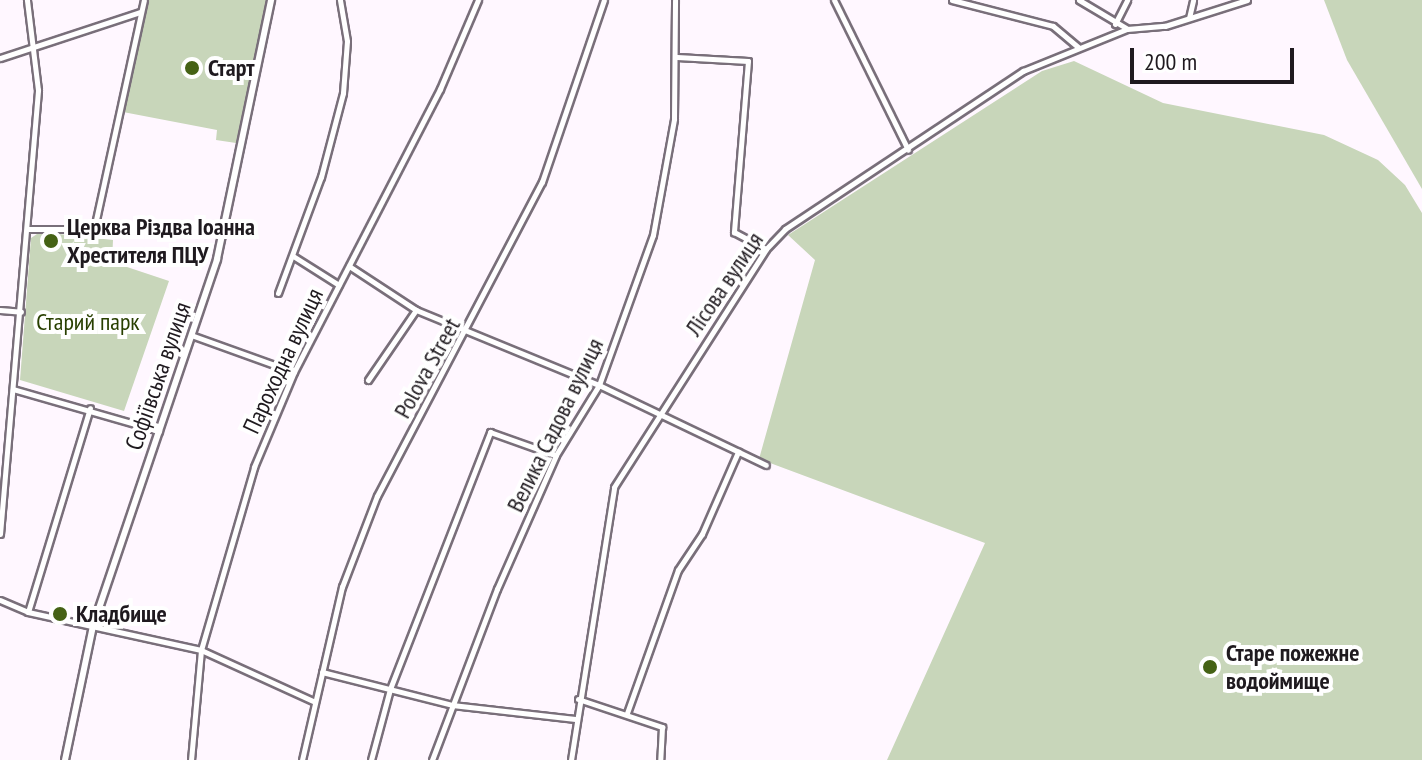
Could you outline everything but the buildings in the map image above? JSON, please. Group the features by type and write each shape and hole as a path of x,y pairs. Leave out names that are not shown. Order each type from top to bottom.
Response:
{"street":[{"path":"0,534 29,229 38,90 27,0"},
{"path":"29,229 91,233 94,229 144,0"},
{"name":"Софіївська вулиця","path":"65,760 93,626 217,259 271,0"},
{"path":"278,293 293,256 343,93 347,41 340,0"},
{"name":"Пароходна вулиця","path":"191,760 201,650 254,467 294,372 440,89 478,0"},
{"name":"Polova Street","path":"302,760 313,701 342,587 377,496 467,334 542,182 604,0"},
{"name":"Велика Садова вулиця","path":"432,760 556,455 599,385 656,222 668,170 677,57 675,0"},
{"path":"834,0 908,150"},
{"path":"952,0 1053,26 1078,47"},
{"path":"1079,0 1127,29"},
{"path":"1115,24 1127,0"},
{"path":"1189,18 1193,0"},
{"name":"Лісова вулиця","path":"571,760 578,699 614,487 657,414 766,249 785,229 1023,71 1078,47 1098,45 1127,29 1189,18 1247,0"},
{"path":"0,58 141,12"},
{"path":"677,57 748,61 734,232 766,249"},
{"path":"293,256 339,285"},
{"path":"349,266 416,310 467,334 599,385 766,465"},
{"path":"0,310 21,312"},
{"path":"368,380 416,310"},
{"path":"191,335 294,372"},
{"path":"13,389 90,408 159,431"},
{"path":"28,612 90,408"},
{"path":"371,760 390,689 490,432 556,455"},
{"path":"627,713 678,570 702,534 738,452"},
{"path":"0,600 28,612 201,650 313,701"},
{"path":"322,672 452,705 575,719"},
{"path":"578,699 662,727 660,760"}],"green space":[{"name":"Старт","path":"147,0 267,0 236,143 216,140 217,130 123,112"},
{"path":"1324,0 1422,0 1422,189 1347,60"},
{"path":"1074,61 1163,103 1324,135 1378,160 1405,185 1422,213 1422,760 887,760 985,543 759,459 815,260 788,235 1042,71"},
{"name":"Старий парк","path":"40,232 113,240 112,262 169,281 124,411 20,380 31,238"}],"place":[{"name":"Старт","path":"192,68"},
{"name":"Церква Різдва Іоанна Хрестителя ПЦУ","path":"51,241"},
{"name":"Кладбище","path":"60,614"},
{"name":"Старе пожежне водоймище","path":"1210,667"}]}
